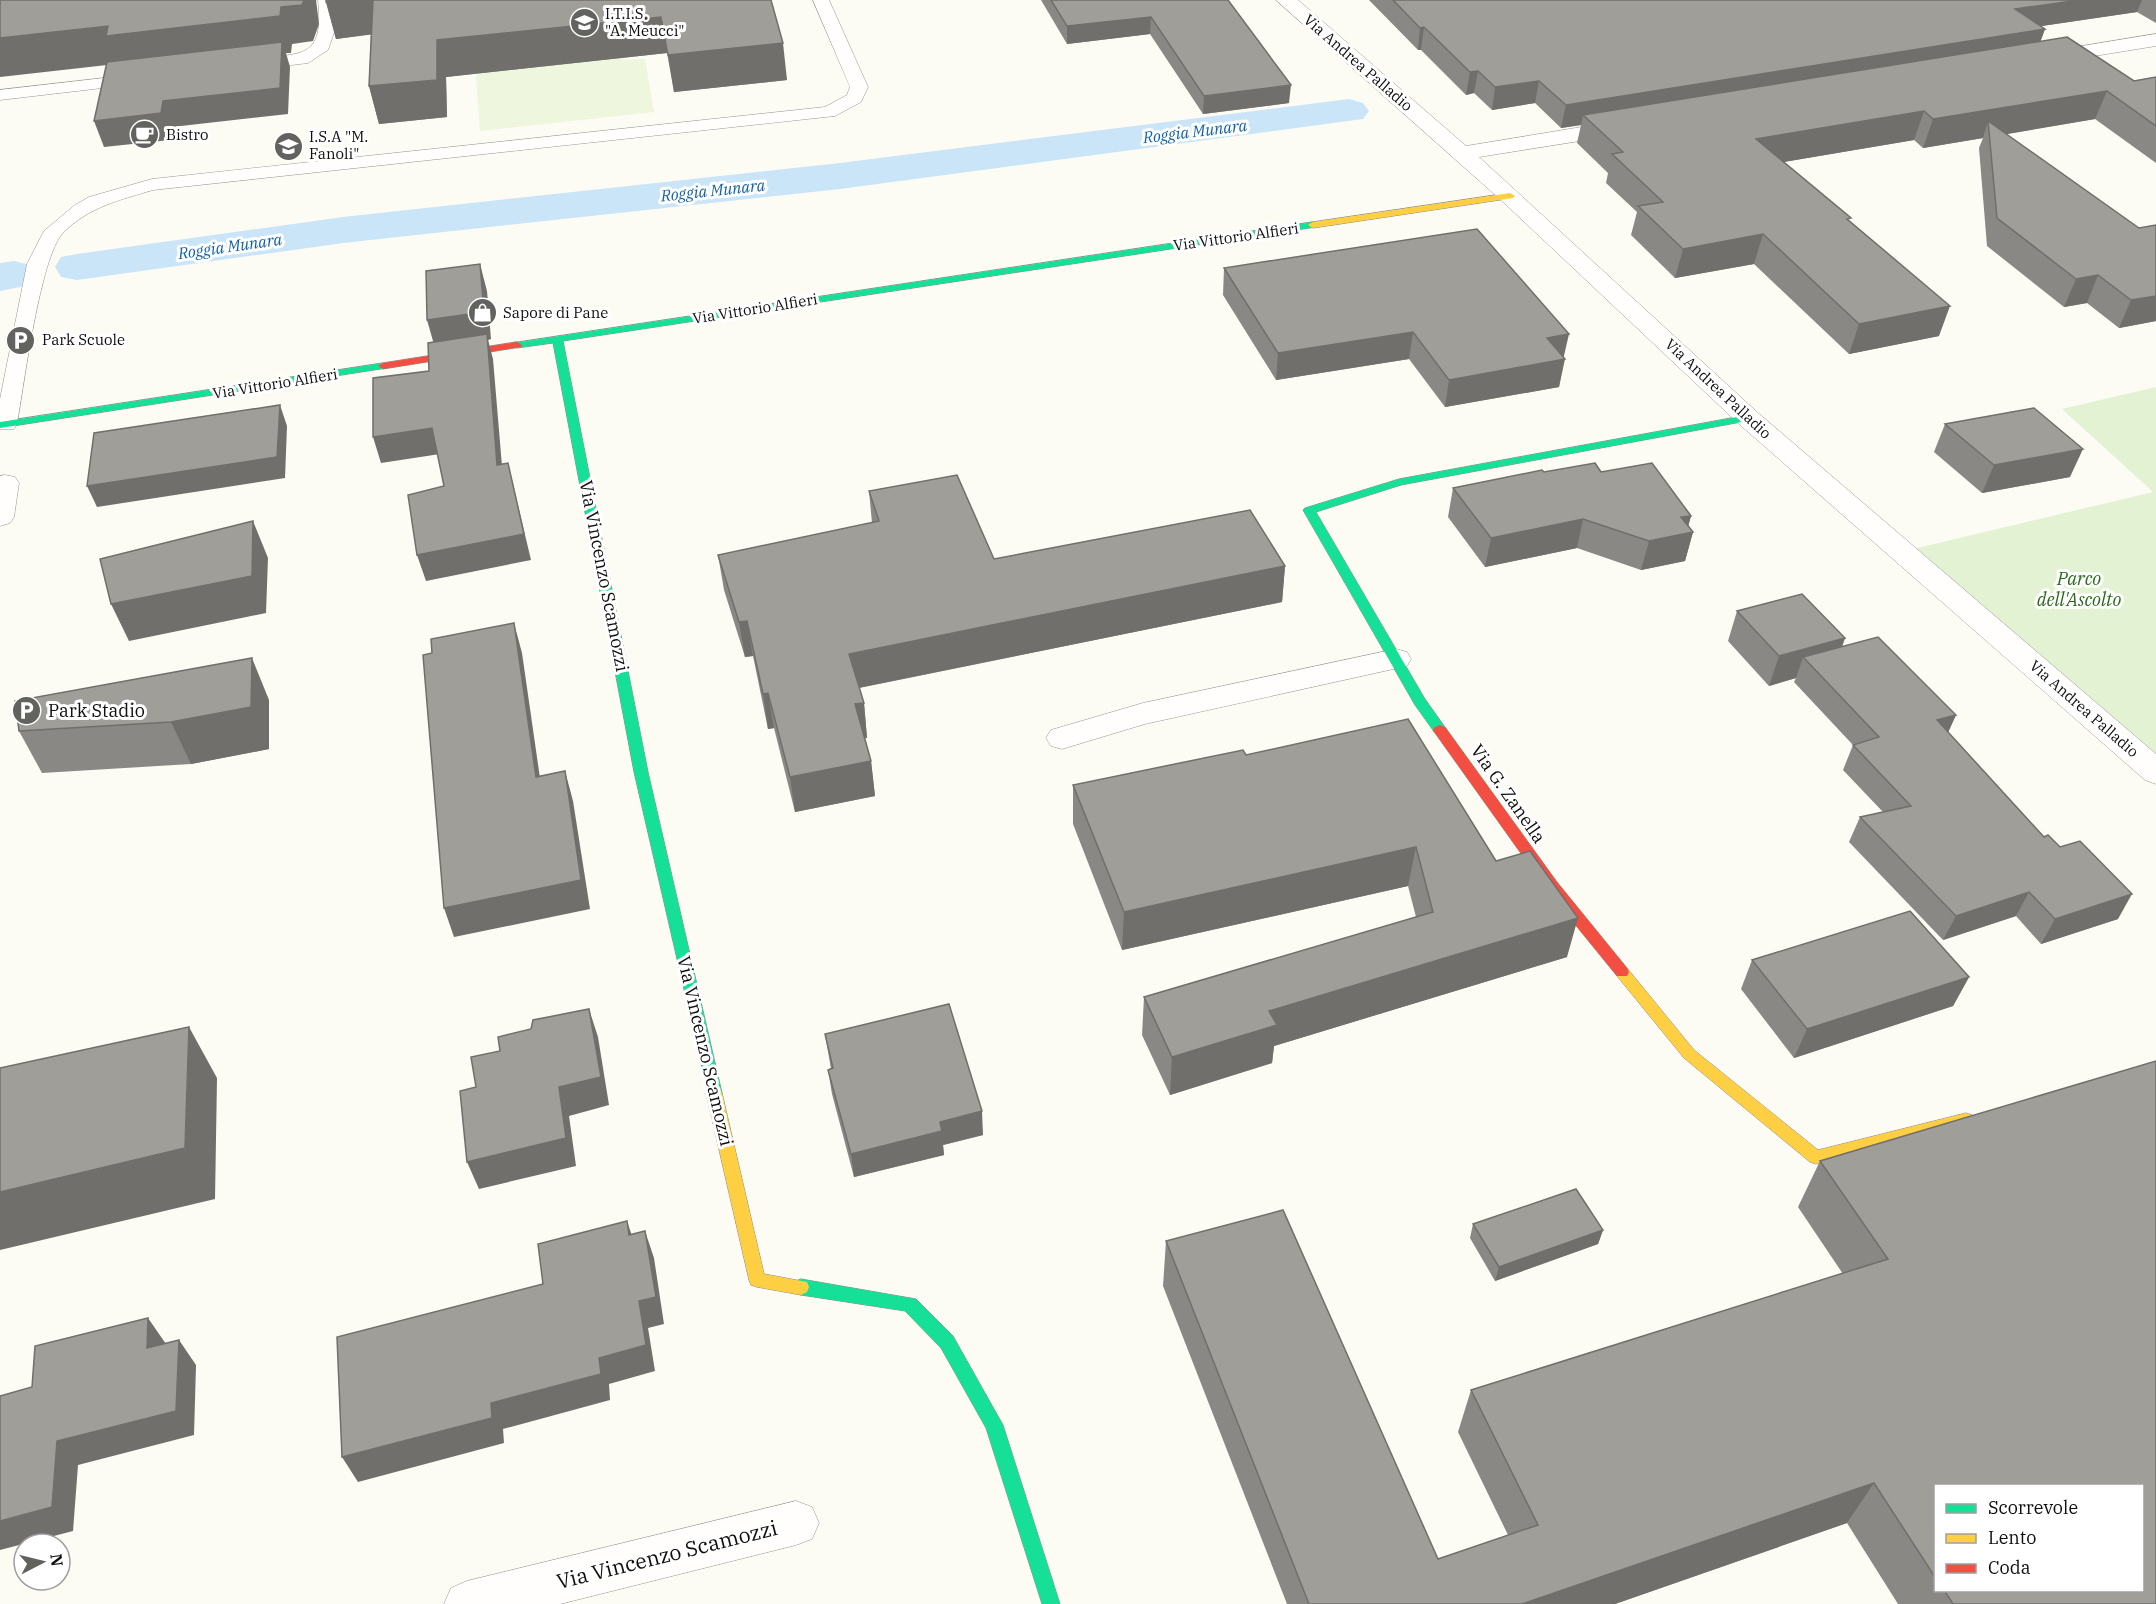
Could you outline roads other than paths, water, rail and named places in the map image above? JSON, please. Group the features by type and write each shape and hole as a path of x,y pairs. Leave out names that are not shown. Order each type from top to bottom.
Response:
{"street":[{"name":"Via Andrea Palladio","path":"1286,0 1510,196 1748,418 2156,772"},
{"path":"2026,61 2156,40"},
{"path":"1461,153 1649,123"},
{"name":"Via Vittorio Alfieri","path":"3,425 1071,260 1510,196"},
{"name":"Via Vincenzo Scamozzi","path":"558,340 641,772 757,1280 910,1304 948,1342 994,1425 1051,1604"},
{"name":"Via G. Zanella","path":"1748,418 1399,482 1309,510 1420,702 1552,886 1689,1054 1816,1157 1978,1117"},
{"path":"0,484 5,483 0,517"},
{"path":"1062,738 1143,714 1396,659"},
{"name":"Via Vincenzo Scamozzi","path":"467,1604 796,1523"}],"lane":[{"path":"231,68 302,59 322,46 329,24 326,0"},
{"path":"3,425 37,264 54,231 96,201 152,185 828,112 855,98 859,87 821,0"},
{"path":"0,95 159,76"}],"waterway":[{"name":"Roggia Munara","path":"77,267 343,230 840,176 1349,111"},
{"name":"Roggia Munara","path":"0,277 14,275"}],"place":[{"name":"I.T.I.S. \"A. Meucci\"","path":"584,23"},
{"name":"Bistro","path":"145,135"},
{"name":"I.S.A \"M. Fanoli\"","path":"288,146"},
{"name":"Sapore di Pane","path":"482,313"},
{"name":"Park Scuole","path":"21,340"},
{"name":"Park Stadio","path":"27,711"}],"park label":[{"name":"Parco dell'Ascolto","path":"2079,589"}]}
